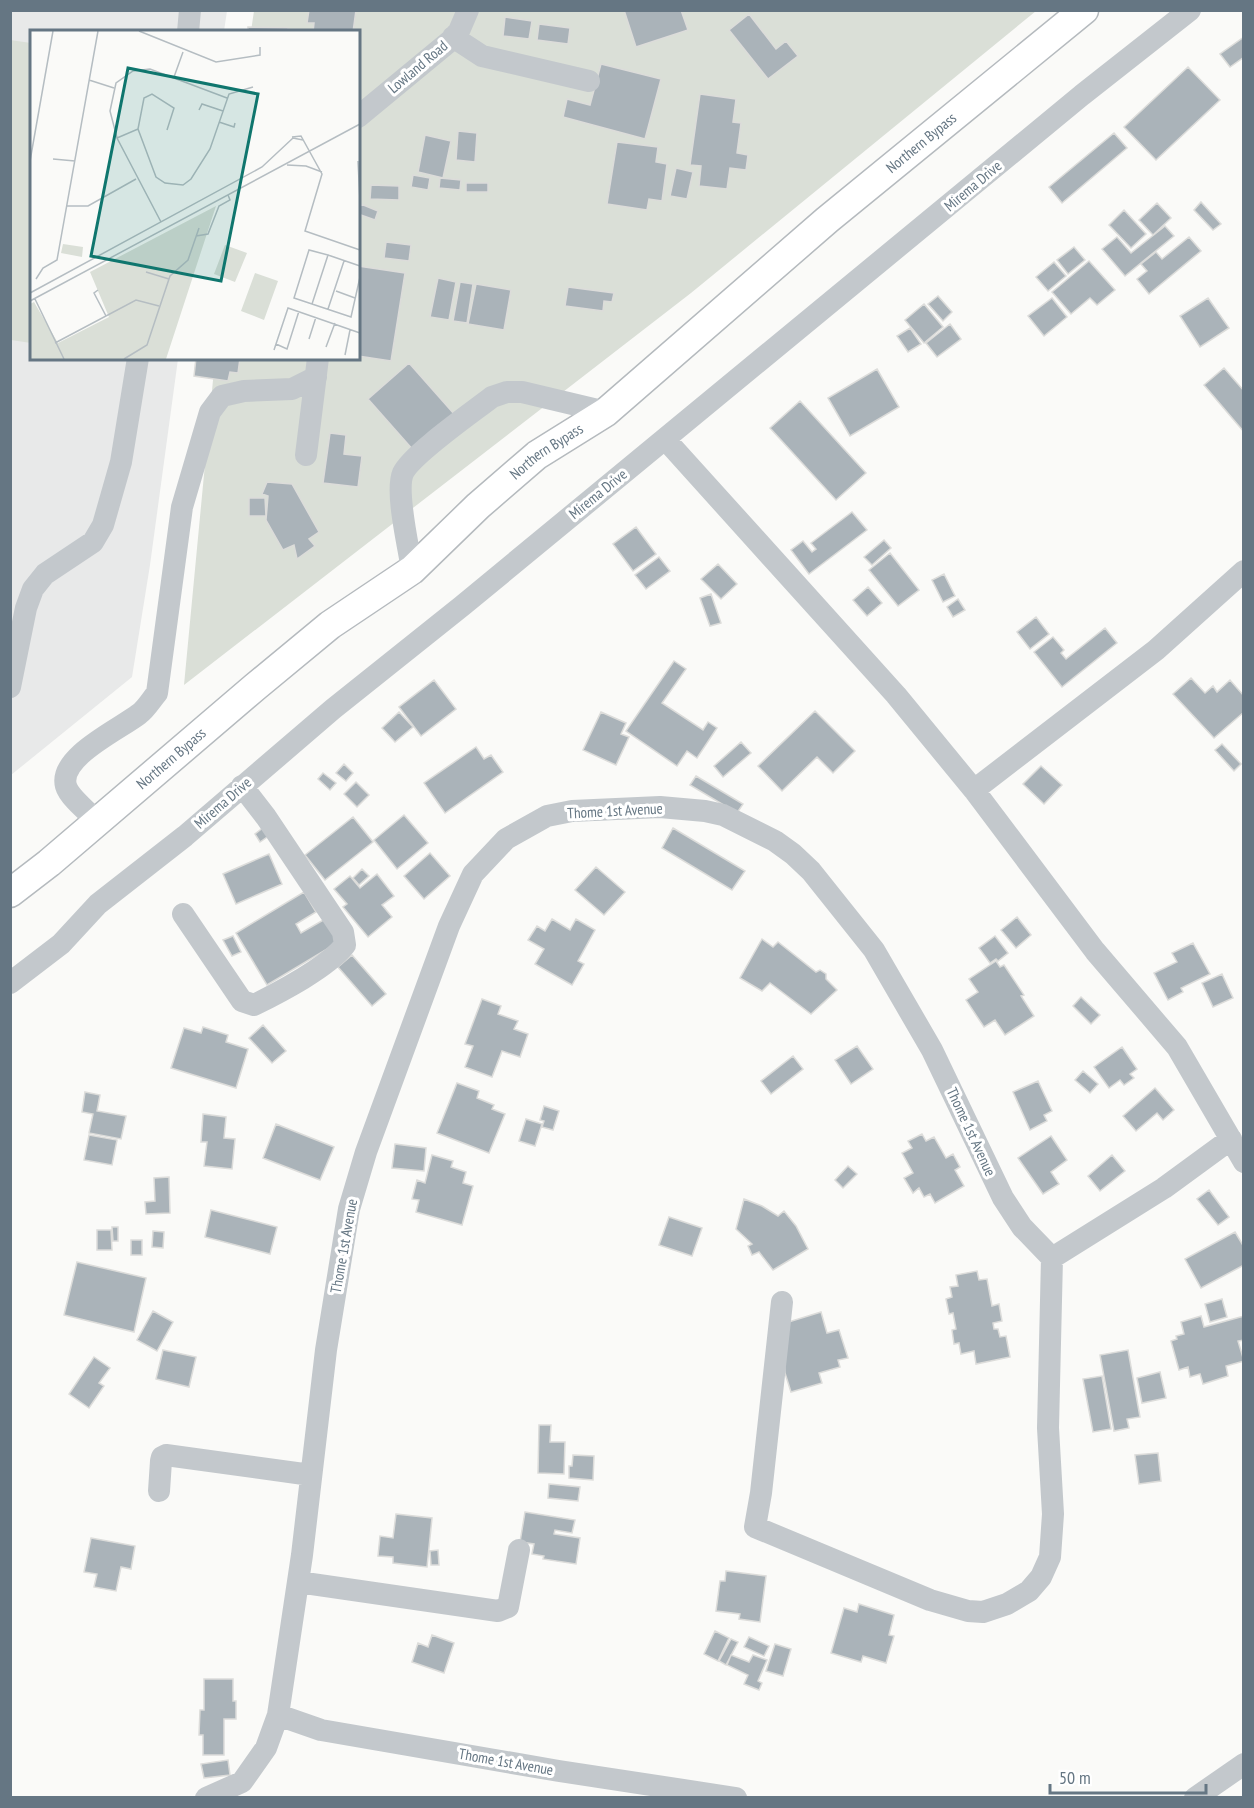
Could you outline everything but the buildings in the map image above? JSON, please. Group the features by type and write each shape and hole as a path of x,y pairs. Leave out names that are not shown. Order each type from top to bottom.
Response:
{"main road":[{"name":"Northern Bypass","path":"10,893 50,863 330,625 412,570 478,506 537,455 606,412 836,213 1084,10"}],"street":[{"path":"188,30 190,10"},
{"name":"Lowland Road","path":"360,115 453,38 459,31 468,10"},
{"name":"Mirema Drive","path":"10,983 61,944 98,903 185,836 333,709 453,613 1082,95 1190,10"},
{"path":"453,38 482,56 589,81"},
{"path":"10,687 26,608 33,589 45,574 93,542 104,525 121,462 138,360"},
{"path":"306,455 317,368"},
{"path":"97,821 79,804 66,786 66,770 81,753 141,713 157,693 182,507 210,412 222,396 244,391 292,389 317,368"},
{"path":"412,570 400,493 403,474 412,460 492,397 507,392 522,392 606,412"},
{"path":"665,439 896,695 974,790 1095,951 1177,1047 1244,1162"},
{"path":"974,790 1156,650 1244,571"},
{"path":"183,914 242,1002 254,1005 338,954 345,945 343,932 266,817 242,786"},
{"name":"Thome 1st Avenue","path":"206,1797 242,1782 266,1748 278,1715 298,1582 326,1350 349,1209 390,1084 449,926 473,874 506,839 547,816 572,811 633,807 705,811 723,815 775,841 793,854 811,871 879,958 932,1050 1003,1198 1022,1227 1052,1258"},
{"path":"782,1302 761,1493 755,1527 930,1600 968,1611 983,1612 1007,1604 1029,1591 1041,1577 1050,1557 1053,1514 1048,1418 1052,1258 1164,1188 1231,1139"},
{"path":"159,1491 161,1461 166,1455 311,1475"},
{"path":"298,1582 498,1611 508,1607 519,1550"},
{"name":"Thome 1st Avenue","path":"278,1715 321,1730 570,1773 736,1797"},
{"path":"1195,1797 1244,1764"}],"shaded area":[{"path":"11,11 227,11 224,30 30,30 30,360 178,360 132,677 11,775"},
{"path":"254,11 1036,11 691,293 184,685 215,360 360,360 360,30 251,30"},
{"path":"10,40 30,43 30,343 11,340"}]}
